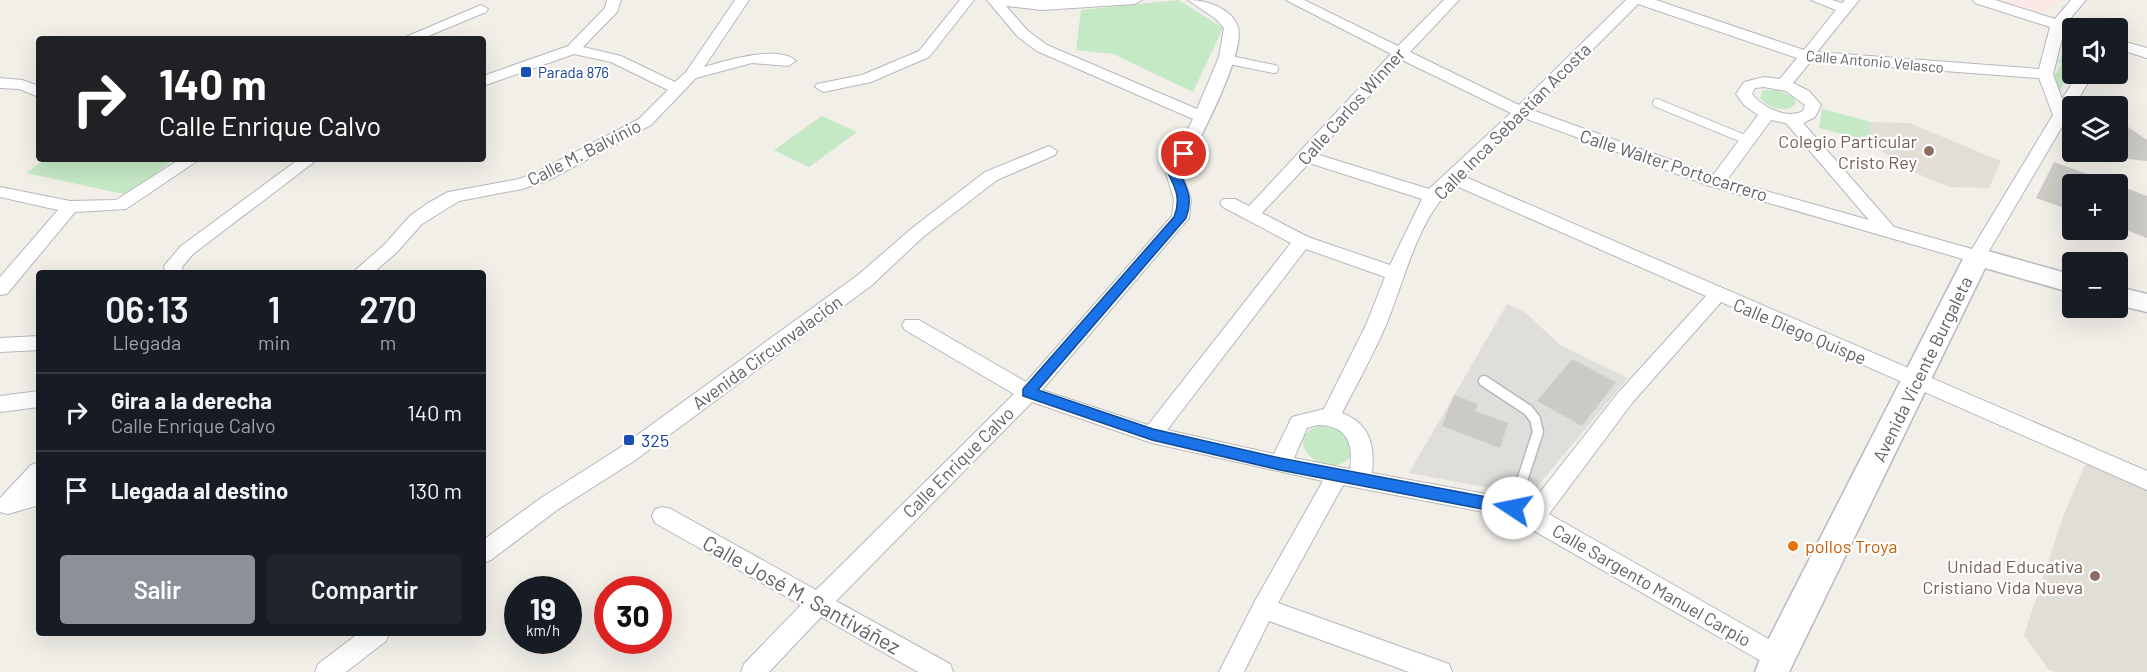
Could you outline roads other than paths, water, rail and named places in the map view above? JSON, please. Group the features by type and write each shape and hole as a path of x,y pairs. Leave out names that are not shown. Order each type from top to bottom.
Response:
{"main road":[{"name":"Calle Walter Portocarrero","path":"1977,257 2062,281"},
{"name":"Avenida Vicente Burgaleta","path":"1774,665 1977,257"},
{"path":"2128,298 2147,303"}],"street":[{"path":"486,80 573,50 612,9 614,0"},
{"name":"Calle M. Balvinio","path":"364,270 434,207 454,196 522,184 543,177 645,122 691,75 742,0"},
{"path":"823,87 866,79 924,54 967,0"},
{"path":"995,0 1042,6 1135,0"},
{"path":"995,0 1034,44 1202,117"},
{"name":"Calle Enrique Calvo","path":"753,672 819,602 1028,393 1180,218 1185,205 1184,194 1174,173 1202,117 1225,59 1231,28 1222,17 1195,0"},
{"name":"Calle Walter Portocarrero","path":"1293,0 1521,112 1716,182 1977,257"},
{"name":"Calle Carlos Winner","path":"1251,213 1307,157 1398,53 1452,0"},
{"name":"Calle Inca Sebastían Acosta","path":"1330,417 1377,325 1395,274 1432,196 1454,178 1634,0"},
{"name":"Calle Antonio Velasco","path":"1642,0 1806,56 2045,74"},
{"path":"1818,0 1849,5"},
{"path":"1980,0 2062,25"},
{"path":"2060,114 2045,74 2058,24 2079,0"},
{"path":"1784,84 1849,5"},
{"path":"415,36 481,9"},
{"path":"2128,47 2147,53"},
{"path":"573,50 616,59 679,89"},
{"path":"691,75 752,58 788,61"},
{"path":"1764,82 1784,84 1803,93 1813,105 1808,115 1791,119 1767,114 1751,105 1744,94 1745,89 1764,82"},
{"path":"0,83 22,85 36,91"},
{"name":"Avenida Vicente Burgaleta","path":"1977,257 2079,84"},
{"path":"1716,182 1767,114"},
{"path":"1791,119 1887,230"},
{"name":"Avenida Circunvalación","path":"486,551 549,504 626,454 865,280 917,233 991,176 1049,151"},
{"path":"1307,157 1432,196"},
{"path":"0,192 70,207 120,205 187,162"},
{"path":"174,270 173,266 187,250 306,162"},
{"name":"Calle Diego Quispe","path":"1454,178 1717,295 2147,481"},
{"path":"1229,203 1302,241 1395,274"},
{"path":"0,289 70,207"},
{"path":"1152,435 1302,241"},
{"path":"1534,517 1625,398 1717,295"},
{"name":"Calle Sargento Manuel Carpio","path":"912,325 1028,393 1152,435 1280,464 1513,508 1534,517 1774,665"},
{"path":"0,345 36,343"},
{"path":"0,404 36,399"},
{"path":"1231,672 1263,608 1348,477 1362,445 1358,435 1349,426 1330,417 1317,416 1299,423 1280,464"},
{"path":"4,505 36,474"},
{"path":"4,505 36,497"},
{"name":"Calle José M. Santiváñez","path":"663,516 941,672"},
{"path":"1263,608 1440,672"},
{"path":"327,672 373,636"}],"lane":[{"path":"1225,59 1274,69"},
{"path":"1657,103 1747,140"},
{"path":"1484,381 1528,410 1535,419 1538,432 1513,508"}],"place":[{"name":"Parada 876","path":"526,72"},
{"name":"Colegio Particular Cristo Rey","path":"1929,151"},
{"name":"325","path":"629,440"},
{"name":"pollos Troya","path":"1793,546"},
{"name":"Unidad Educativa Cristiano Vida Nueva","path":"2095,576"}]}
